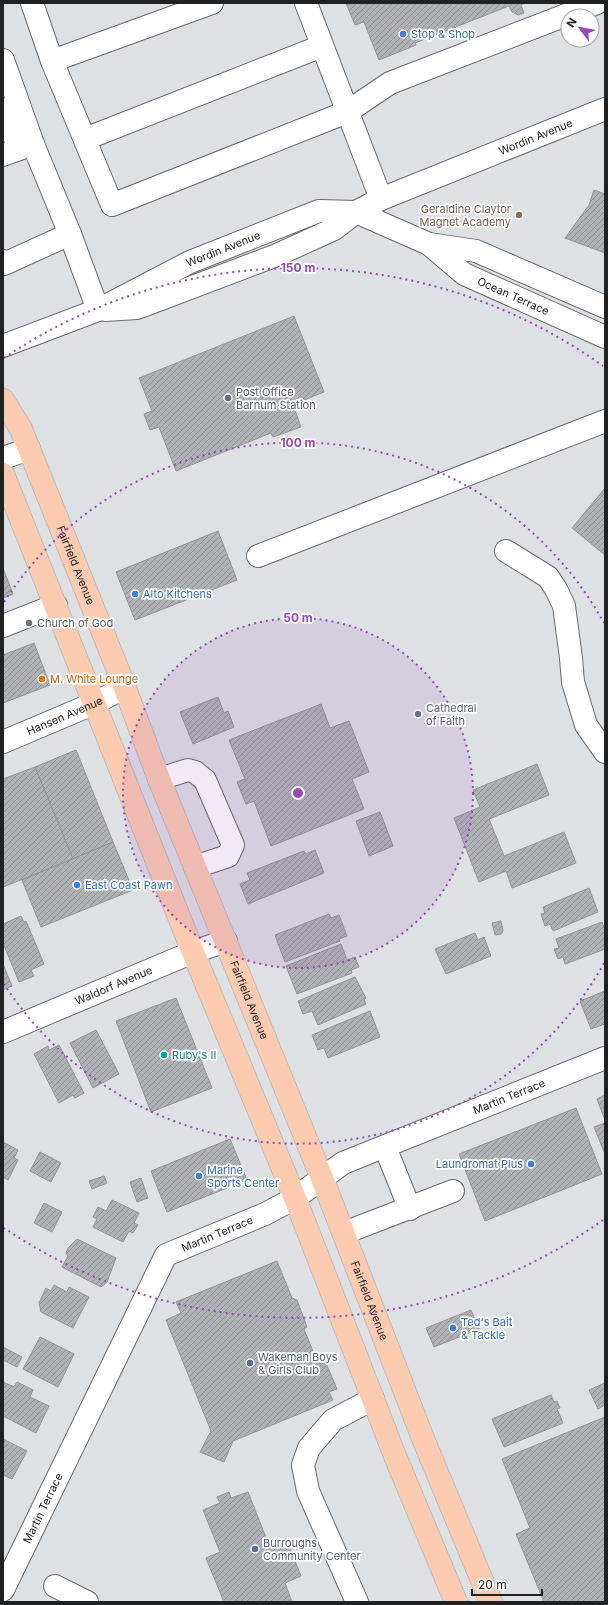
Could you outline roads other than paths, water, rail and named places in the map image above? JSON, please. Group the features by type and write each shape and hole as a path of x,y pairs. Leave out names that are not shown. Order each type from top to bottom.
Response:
{"main road":[{"name":"Fairfield Avenue","path":"3,400 21,429 125,687 159,779 322,1178 424,1440 491,1602"},
{"path":"3,474 193,952 295,1198 373,1399 456,1602"}],"street":[{"path":"32,3 52,61 112,205 348,112 390,83 597,3"},
{"path":"52,61 212,3"},
{"path":"306,3 381,199"},
{"path":"85,139 322,46"},
{"path":"3,60 18,149"},
{"path":"3,109 18,149 70,234 98,310"},
{"name":"Wordin Avenue","path":"3,346 98,310 137,308 277,255 334,229 356,212 381,199 605,109"},
{"name":"Ocean Terrace","path":"356,212 429,244 476,251 605,307"},
{"path":"3,261 4,264 70,234"},
{"name":"Ocean Terrace","path":"429,244 464,274 605,337"},
{"path":"258,556 605,422"},
{"path":"3,458 29,449"},
{"path":"506,551 548,577 556,589 564,606 572,658 573,682 586,725 605,752"},
{"path":"3,626 56,605"},
{"name":"Hansen Avenue","path":"3,742 95,703 125,687"},
{"path":"159,779 188,770 195,772 205,780 233,845 228,856 195,868"},
{"name":"Waldorf Avenue","path":"3,1032 193,952 226,941"},
{"name":"Martin Terrace","path":"3,1590 166,1255 265,1214 295,1198 344,1163 605,1058"},
{"path":"385,1147 410,1209"},
{"path":"344,1233 410,1209 453,1191"},
{"path":"357,1602 308,1491 303,1465 309,1448 333,1420 373,1399"},
{"path":"55,1586 88,1602"}],"place":[{"name":"Stop & Shop","path":"403,34"},
{"name":"Geraldine Claytor Magnet Academy","path":"519,215"},
{"name":"Post Office Barnum Station","path":"228,398"},
{"name":"Alto Kitchens","path":"135,594"},
{"name":"Church of God","path":"29,623"},
{"name":"M. White Lounge","path":"42,679"},
{"name":"Cathedral of Faith","path":"418,714"},
{"name":"East Coast Pawn","path":"77,885"},
{"name":"Ruby's II","path":"164,1055"},
{"name":"Laundromat Plus","path":"531,1164"},
{"name":"Marine Sports Center","path":"199,1176"},
{"name":"Ted's Bait & Tackle","path":"453,1328"},
{"name":"Wakeman Boys & Girls Club","path":"250,1363"},
{"name":"Burroughs Community Center","path":"255,1549"}]}
